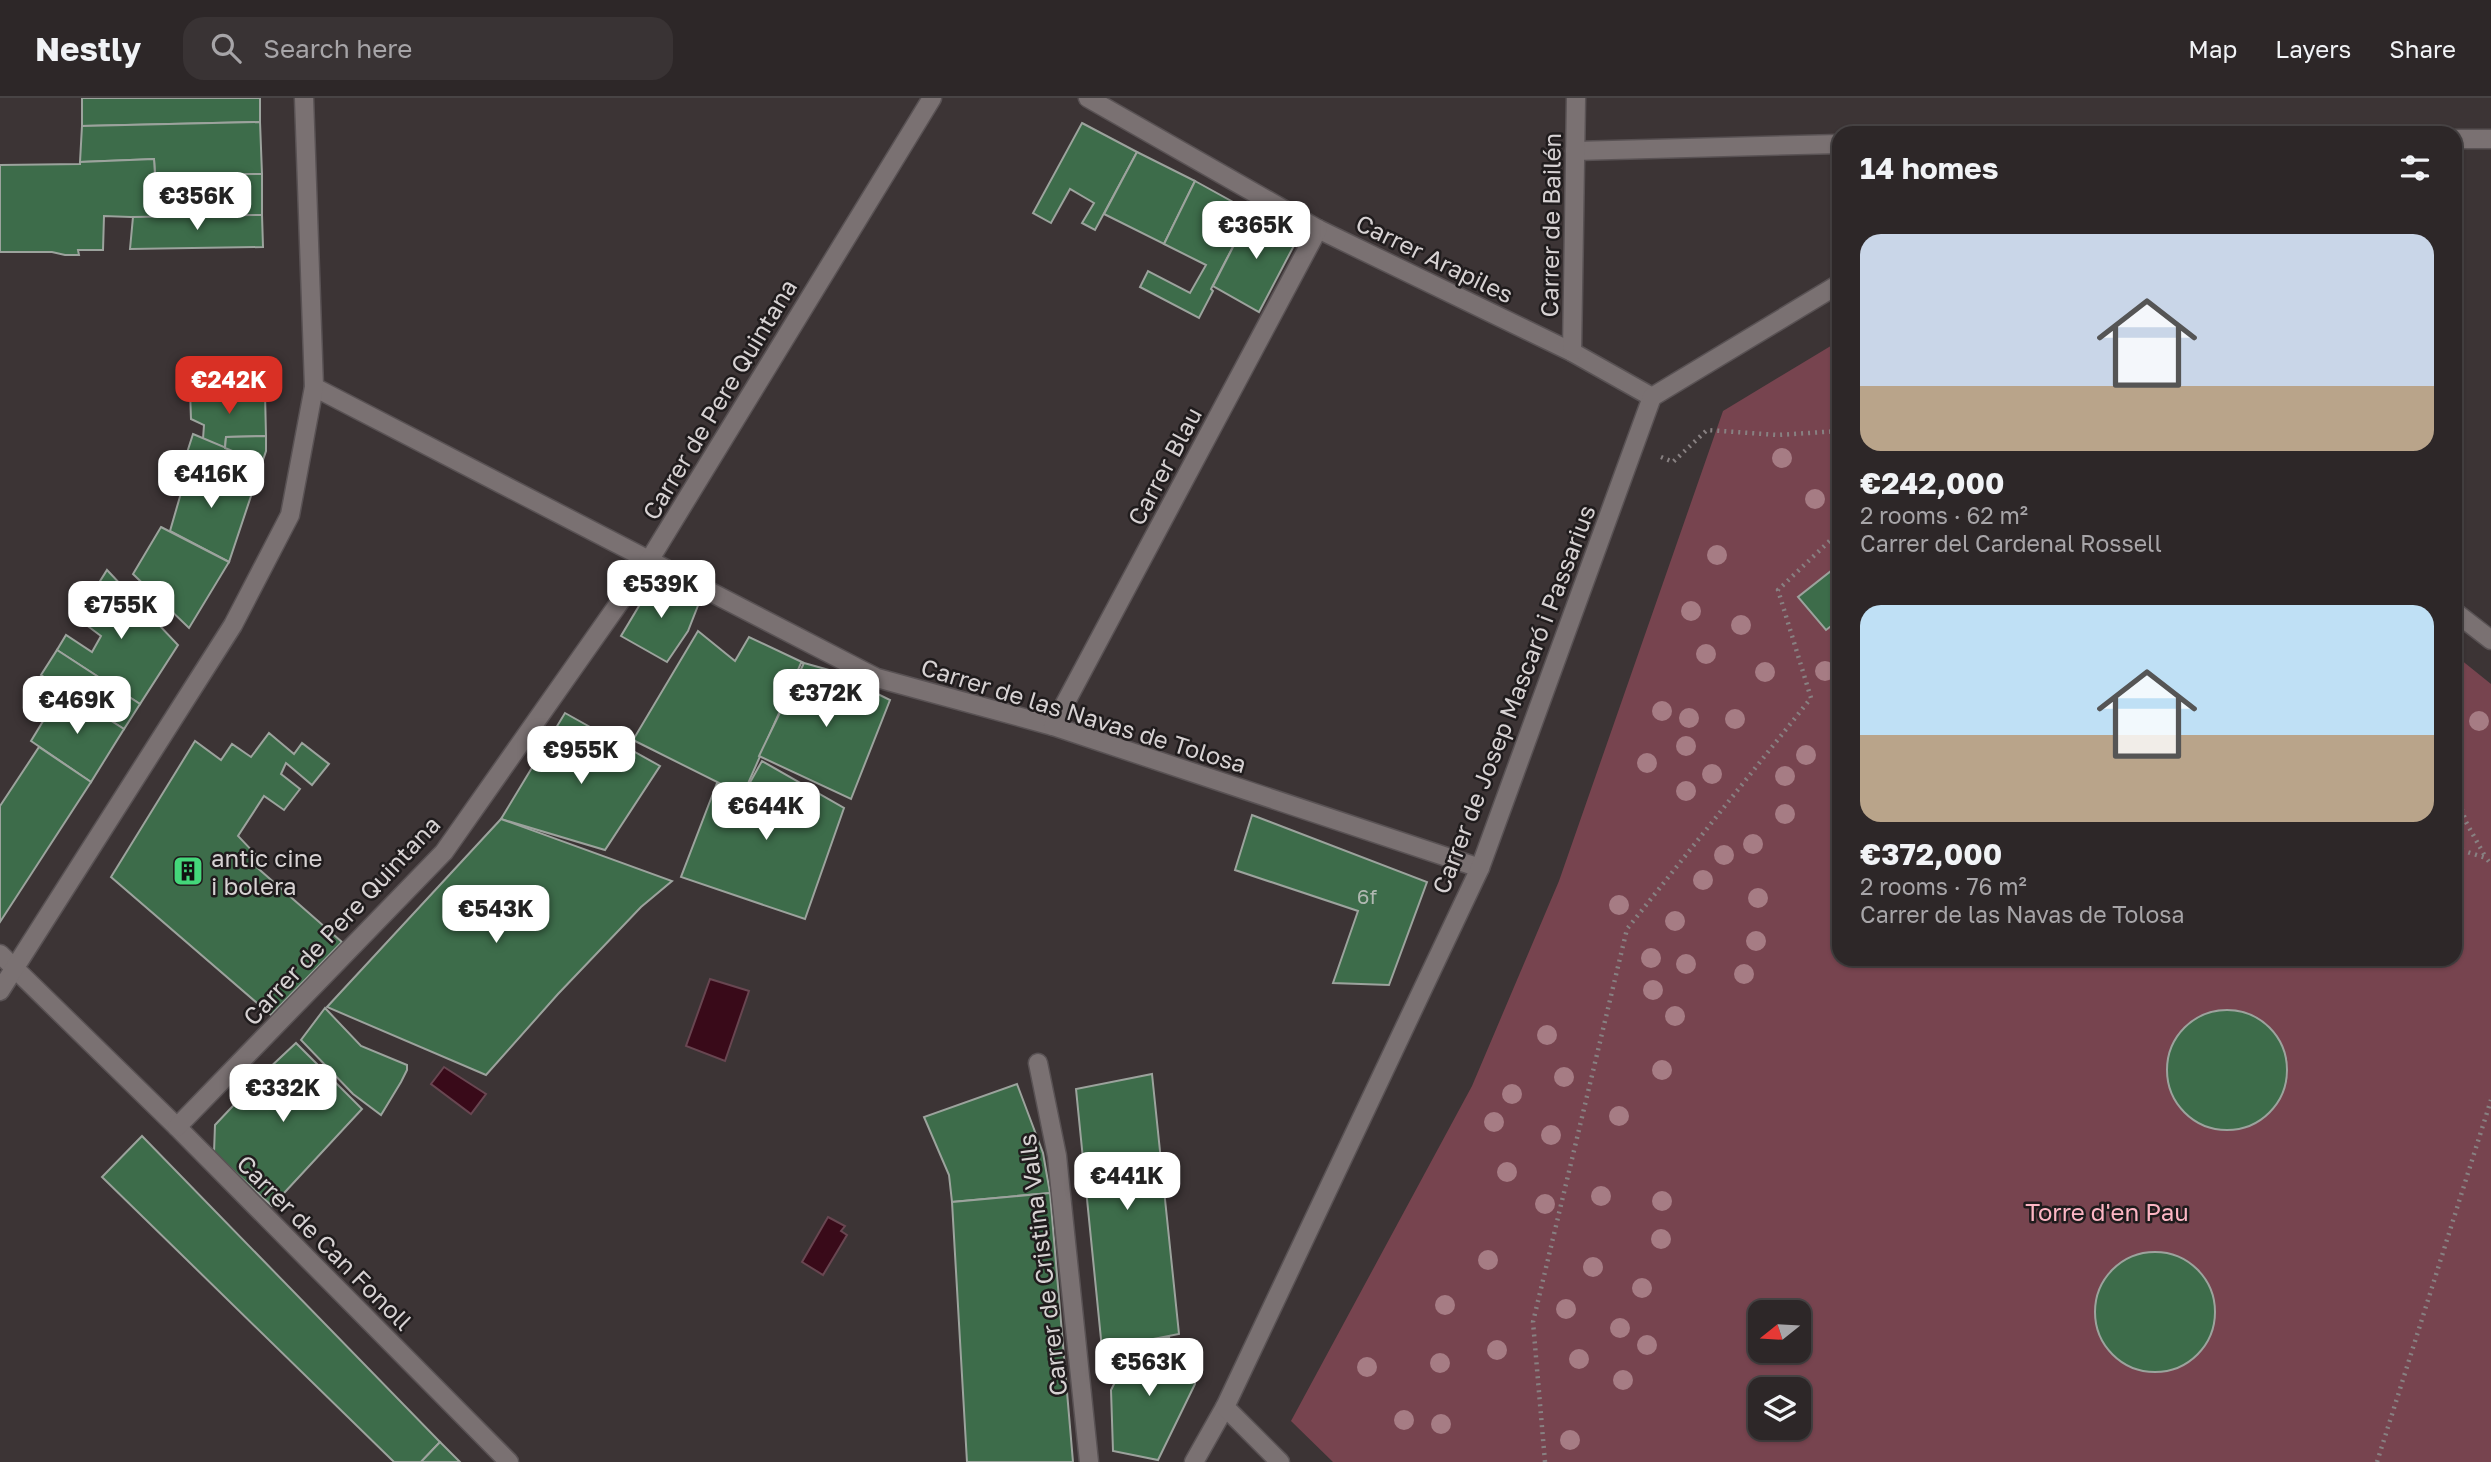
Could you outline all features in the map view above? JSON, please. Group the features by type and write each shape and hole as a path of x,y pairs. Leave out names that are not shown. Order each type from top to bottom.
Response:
{"street":[{"path":"0,991 233,625 290,515 314,387 304,98"},
{"name":"Carrer de Pere Quintana","path":"177,1127 444,852 650,559 932,98"},
{"name":"Carrer Arapiles","path":"1088,98 1318,229 1572,352 1652,397"},
{"name":"Carrer de Bailén","path":"1572,352 1576,98"},
{"path":"2462,139 2491,139"},
{"path":"1575,151 1832,144"},
{"name":"Carrer Blau","path":"1053,726 1318,229"},
{"path":"1652,397 1832,288"},
{"name":"Carrer de las Navas de Tolosa","path":"314,387 877,678 1053,726 1480,867"},
{"name":"Carrer de Josep Mascaró i Passarius","path":"1194,1462 1225,1407 1480,867 1652,397"},
{"path":"2462,616 2488,632"},
{"name":"Carrer de Can Fonoll","path":"0,954 177,1127 509,1462"},
{"name":"Carrer de Cristina Valls","path":"1038,1063 1057,1156 1089,1462"},
{"path":"1225,1407 1280,1462"}],"path":[{"path":"1634,446 1673,462 1707,430 1778,435 1832,432"},
{"path":"1545,1462 1533,1322 1627,929 1811,698 1778,590 1832,539"},
{"path":"2462,810 2466,822 2491,864"},
{"path":"2462,850 2486,858"},
{"path":"2377,1462 2491,1100"}],"green space":[{"name":"Torre d'en Pau","path":"1832,345 1832,966 2462,966 2462,661 2491,684 2491,1462 1333,1462 1291,1421 1472,1086 1559,881 1723,411"}],"shaded area":[{"path":"710,979 749,991 725,1061 686,1046"},
{"path":"444,1067 486,1094 471,1114 431,1084"},
{"path":"828,1217 845,1226 841,1231 847,1235 823,1275 802,1262"}],"building":[{"path":"82,98 260,98 260,122 82,126"},
{"path":"260,122 262,174 155,175 154,159 80,162 82,126"},
{"path":"1082,123 1137,152 1095,230 1082,223 1094,203 1070,189 1051,223 1033,213"},
{"path":"1137,152 1195,181 1164,244 1104,214"},
{"path":"154,159 155,175 262,174 262,215 158,218 104,216 103,250 78,250 79,255 0,252 0,165 80,164"},
{"path":"1195,181 1251,212 1199,318 1140,287 1148,271 1190,293 1206,265 1164,244"},
{"path":"1251,212 1299,236 1259,312 1213,286"},
{"path":"262,215 263,247 130,249 133,217"},
{"path":"190,390 209,392 208,397 265,393 266,436 226,437 225,448 203,439 204,425 191,419"},
{"path":"193,434 262,463 254,487 185,459"},
{"path":"266,436 266,451 262,463 225,448 226,437"},
{"path":"190,462 254,487 229,562 170,531"},
{"path":"161,527 229,562 189,628 133,574"},
{"path":"107,570 178,645 140,704 57,650 66,635 92,652 101,636 77,618"},
{"path":"1831,571 1832,625 1826,630 1798,597"},
{"path":"657,576 699,603 688,631 667,662 621,636"},
{"path":"698,631 735,661 749,637 804,663 801,663 743,795 633,740"},
{"path":"57,650 140,704 124,729 41,675"},
{"path":"804,663 829,670 890,700 851,799 759,756"},
{"path":"62,690 124,729 91,782 31,741"},
{"path":"565,713 660,766 605,850 501,819"},
{"name":"antic cine i bolera","path":"269,733 294,754 302,743 329,764 312,785 286,763 281,774 300,789 284,810 264,796 238,836 258,857 253,864 342,942 271,1015 111,877 195,741 221,760 232,744 251,757"},
{"path":"39,747 91,782 0,922 0,806"},
{"path":"762,761 844,808 805,919 681,877 717,783 743,795"},
{"path":"1252,815 1427,882 1389,985 1333,983 1358,911 1235,870"},
{"path":"501,819 672,881 641,907 486,1075 327,1007"},
{"path":"325,1008 361,1046 407,1065 401,1082 381,1115 353,1094 301,1040"},
{"path":"2227,1010 2250,1015 2269,1028 2282,1047 2287,1070 2282,1093 2269,1112 2250,1125 2227,1130 2204,1125 2185,1112 2172,1093 2167,1070 2172,1047 2185,1028 2204,1015"},
{"path":"296,1043 362,1109 272,1206 214,1153 215,1125"},
{"path":"1152,1074 1179,1334 1102,1349 1076,1089"},
{"path":"1017,1084 1043,1153 1050,1193 952,1202 949,1175 924,1117"},
{"path":"142,1136 440,1442 421,1462 394,1462 102,1177"},
{"path":"1050,1193 1073,1462 967,1462 952,1202"},
{"path":"2155,1252 2178,1257 2197,1270 2210,1289 2215,1312 2210,1335 2197,1354 2178,1367 2155,1372 2132,1367 2113,1354 2100,1335 2095,1312 2100,1289 2113,1270 2132,1257"},
{"path":"1169,1337 1174,1363 1195,1358 1195,1384 1158,1460 1113,1451 1111,1390 1135,1343"},
{"path":"440,1442 460,1462 421,1462"}],"place":[{"name":"antic cine i bolera","path":"188,871"}]}
